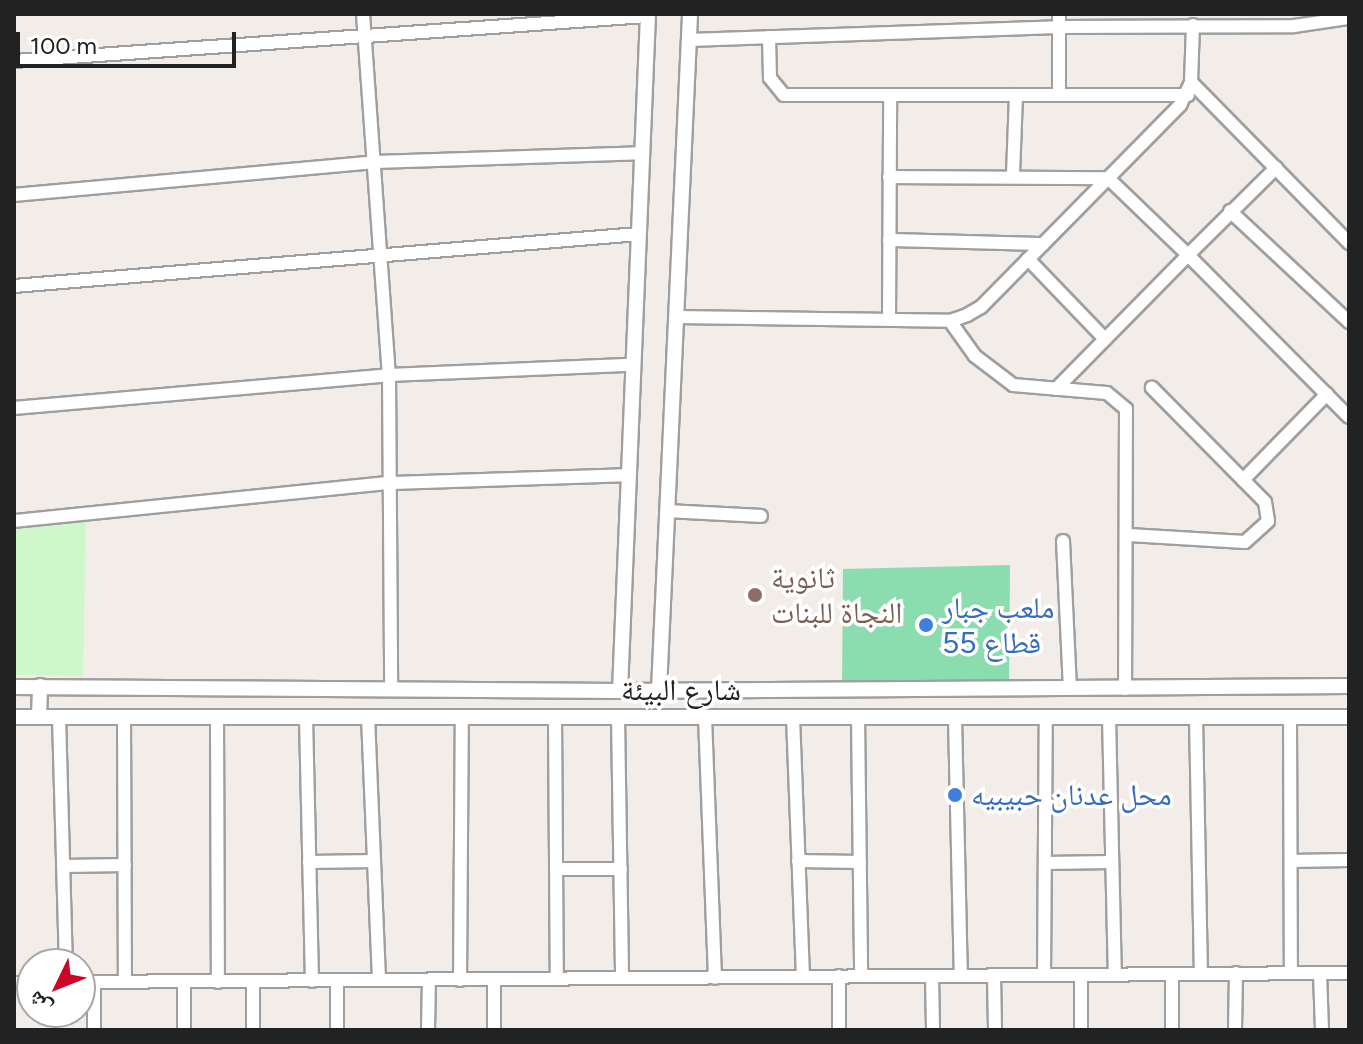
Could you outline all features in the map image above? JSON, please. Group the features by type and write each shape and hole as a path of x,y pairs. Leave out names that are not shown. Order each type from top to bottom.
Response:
{"street":[{"path":"363,14 389,375 391,686"},
{"path":"659,690 690,14"},
{"path":"14,61 648,15 626,475 620,691"},
{"path":"689,40 1058,20 1171,20 1193,25 1294,26 1349,18"},
{"path":"1058,20 1059,95"},
{"path":"676,317 950,321 981,307 1108,178 1190,88 1193,25"},
{"path":"769,37 770,78 784,95 1059,95 1190,88 1276,168 1349,243"},
{"path":"889,320 890,95"},
{"path":"1013,174 1016,95"},
{"path":"14,195 374,162 642,153"},
{"path":"1056,389 1276,168"},
{"path":"889,177 1013,174 1108,178 1349,417"},
{"path":"1230,211 1349,322"},
{"path":"14,286 380,253 638,234"},
{"path":"889,240 1043,244"},
{"path":"1028,259 1105,339"},
{"path":"950,321 975,356 1013,385 1107,393 1126,409 1129,535 1125,689"},
{"path":"14,408 389,375 631,365"},
{"path":"1129,535 1253,539 1269,512 1243,480 1152,388"},
{"path":"1243,480 1327,394"},
{"path":"14,521 391,483 626,475"},
{"path":"668,511 761,516"},
{"path":"1063,541 1070,689"},
{"path":"39,717 40,686"},
{"name":"شارع البيئة","path":"14,687 391,686 620,691 1349,686"},
{"path":"1217,689 1219,717"},
{"name":"شارع البيئة","path":"14,717 1349,717"},
{"path":"59,717 66,948"},
{"path":"124,717 125,982"},
{"path":"217,717 218,982"},
{"path":"306,717 312,981"},
{"path":"368,717 379,980"},
{"path":"460,980 462,717"},
{"path":"555,717 557,979"},
{"path":"618,717 622,978"},
{"path":"705,717 715,978"},
{"path":"793,717 803,977"},
{"path":"858,717 861,976"},
{"path":"1109,717 1115,974"},
{"path":"1196,717 1201,974"},
{"path":"1290,717 1291,973"},
{"path":"955,718 961,976"},
{"path":"1044,975 1046,718"},
{"path":"1291,861 1349,860"},
{"path":"309,862 374,861"},
{"path":"798,861 860,862"},
{"path":"1045,863 1112,862"},
{"path":"63,866 125,865"},
{"path":"556,869 621,869"},
{"path":"1235,1030 1236,973"},
{"path":"1320,973 1322,1030"},
{"path":"96,982 1349,973"},
{"path":"1172,974 1172,1030"},
{"path":"1081,975 1081,1030"},
{"path":"839,976 839,1030"},
{"path":"932,976 933,1030"},
{"path":"994,976 995,1030"},
{"path":"494,979 494,1030"},
{"path":"428,1030 429,980"},
{"path":"253,981 253,1030"},
{"path":"337,981 337,1030"},
{"path":"184,982 184,1030"}],"green space":[{"path":"86,514 83,676 14,675 14,522"},
{"path":"1010,565 1009,689 842,689 843,569"}],"place":[{"name":"ثانوية النجاة للبنات","path":"755,595"},
{"name":"ملعب جبار قطاع 55","path":"926,625"},
{"name":"محل عدنان حبيبيه","path":"955,795"}]}
